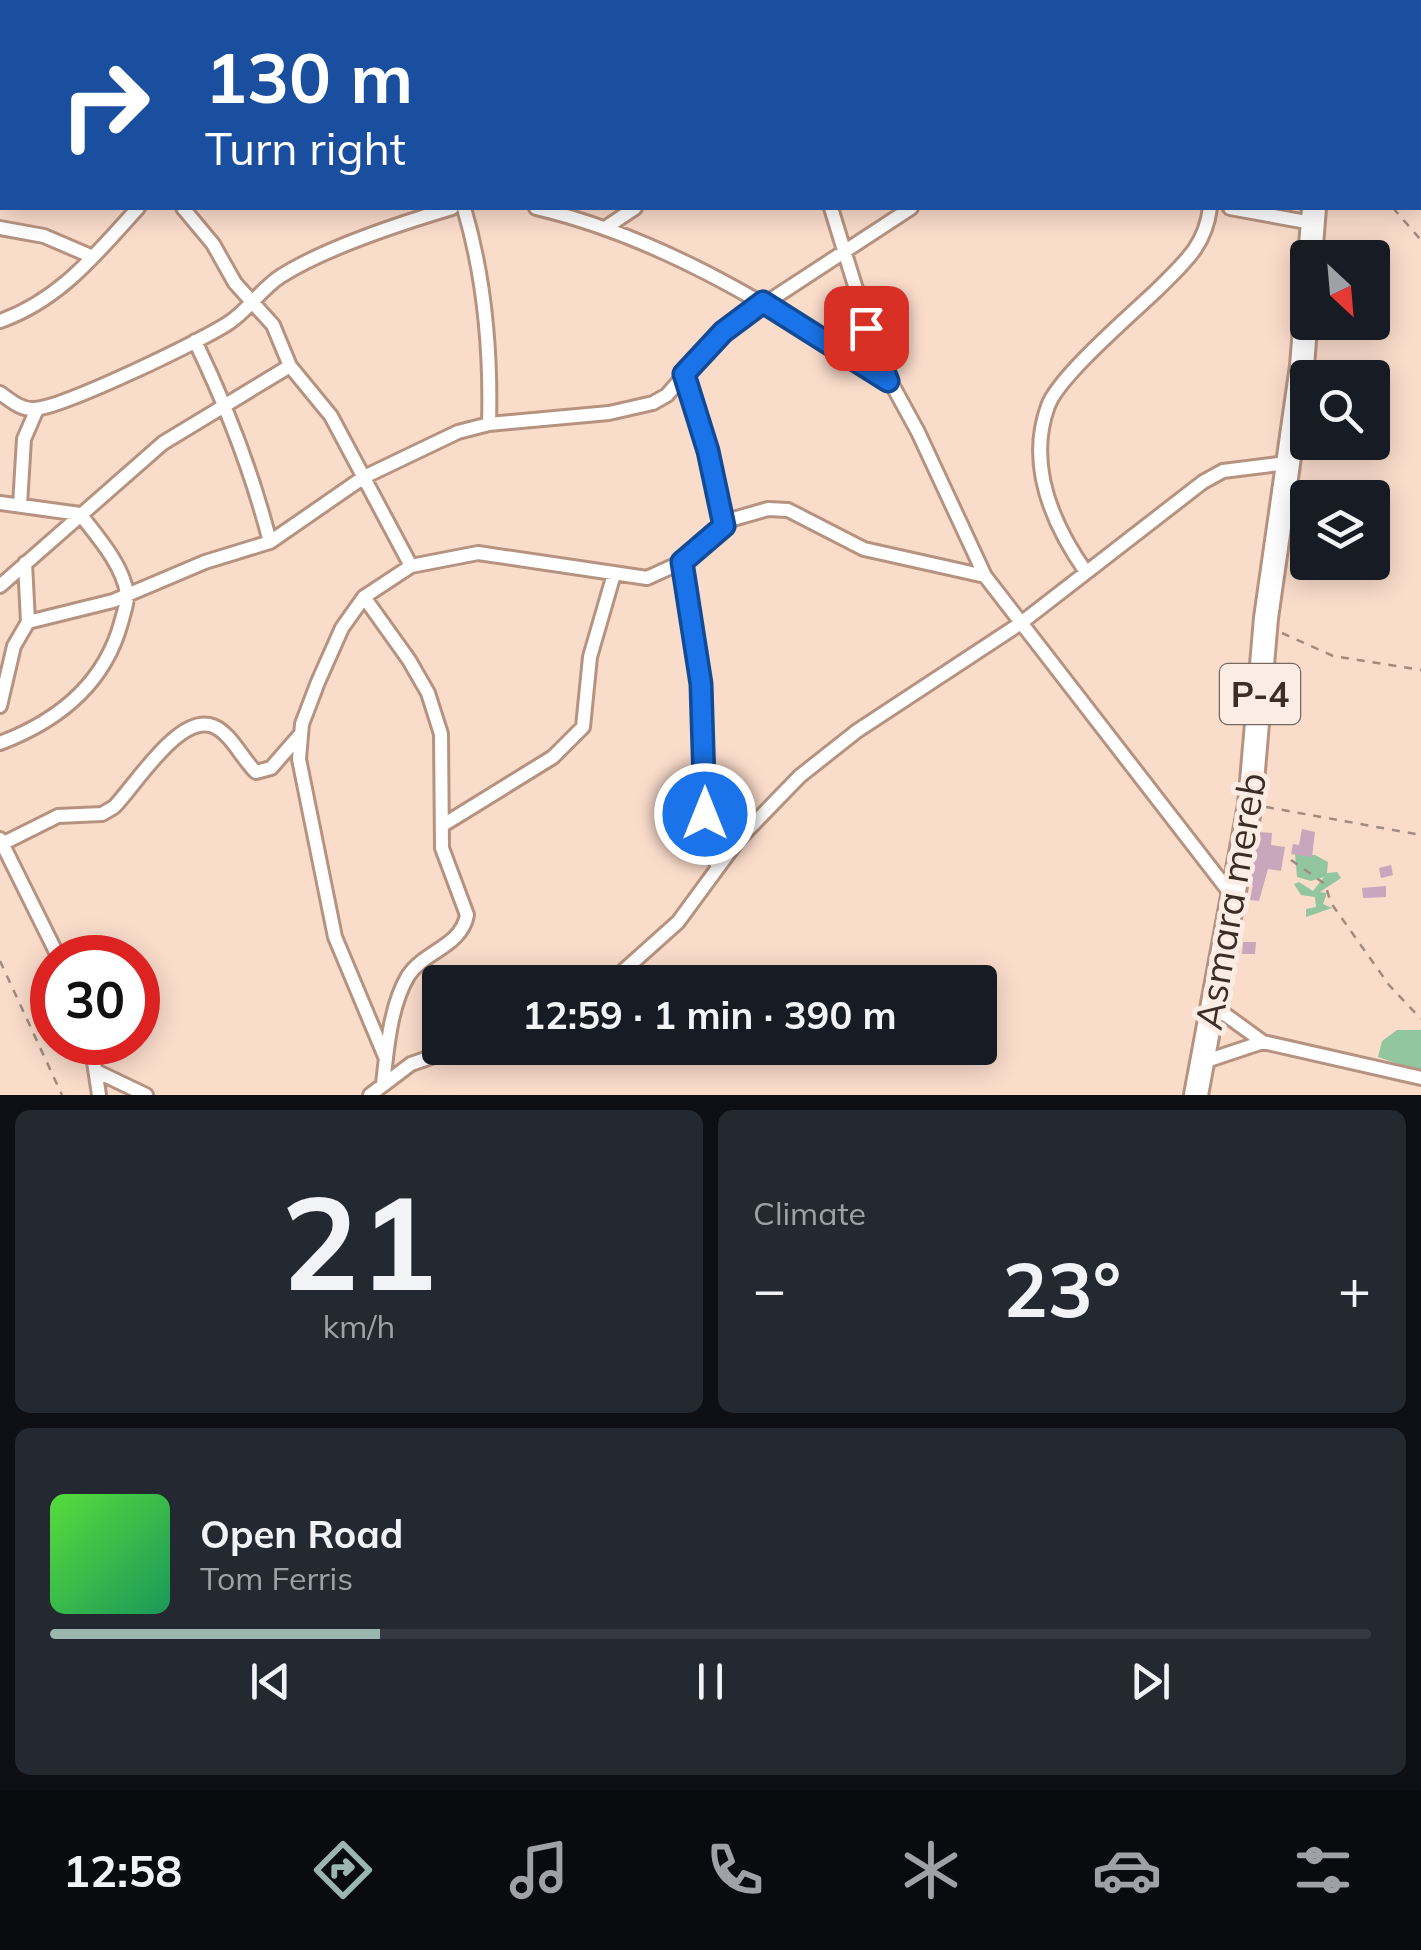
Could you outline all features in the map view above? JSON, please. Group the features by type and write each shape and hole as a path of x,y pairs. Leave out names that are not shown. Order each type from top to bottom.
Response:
{"highway":[{"path":"1311,240 1313,215"},
{"name":"Asmara mereb","path":"1196,1095 1250,805 1266,618 1302,340"}],"street":[{"path":"0,321 47,300 136,210"},
{"path":"184,210 278,333 290,366 331,416 411,566"},
{"path":"0,393 18,405 37,409 84,394 228,323 281,276 308,262 447,210"},
{"path":"464,210 476,261 489,372 489,424"},
{"path":"544,210 608,226 763,302 888,381"},
{"path":"608,226 631,210"},
{"path":"832,210 866,328 888,381 918,432 985,576 1234,898"},
{"path":"28,622 128,596 205,562 270,542 364,476 431,442 489,424 635,410 667,395 723,332 763,302 908,210"},
{"path":"1086,572 1050,513 1042,481 1047,408 1069,377 1200,247 1209,210"},
{"path":"1254,210 1313,215"},
{"path":"0,228 44,236 93,257"},
{"path":"196,341 257,489 270,542"},
{"path":"0,586 163,442 290,366"},
{"path":"684,374 708,451 724,526"},
{"path":"20,505 24,439 37,409"},
{"path":"631,965 678,922 717,866 779,797 822,758 1022,623 1222,472 1287,464"},
{"path":"0,503 80,514 119,572 128,596 112,650 98,677 52,718 0,743"},
{"path":"48,935 1,842 58,816 102,814 114,807 168,744 196,726 210,724 223,733 256,772 271,768 299,736 342,628 364,597 411,566 478,552 647,578 682,562 724,526 750,512 788,510 864,549 985,576"},
{"path":"682,562 701,684 705,814 717,866"},
{"path":"0,706 14,646 28,622 26,563"},
{"path":"443,826 553,757 583,727 590,657 614,574"},
{"path":"364,597 428,693 441,734 444,863 460,894 465,926 408,976 382,1084"},
{"path":"299,736 304,789 335,938 386,1059"},
{"path":"1212,1005 1263,1042 1421,1078"},
{"path":"1203,1062 1263,1042"},
{"path":"370,1095 422,1060"},
{"path":"96,1065 98,1095"},
{"path":"98,1072 146,1095"}],"path":[{"path":"1395,210 1421,240"},
{"path":"1266,618 1283,634 1334,656 1421,670"},
{"path":"1250,805 1421,835"},
{"path":"1290,860 1325,884 1331,904 1390,986 1421,1020"},
{"path":"0,962 62,1095"}],"green space":[{"path":"1295,854 1315,855 1328,862 1327,873 1337,872 1341,878 1320,892 1327,893 1323,904 1332,908 1306,917 1306,909 1316,907 1315,897 1301,895 1294,884 1299,882 1313,891 1324,877 1311,881 1297,877"},
{"path":"1397,1030 1421,1030 1421,1072 1378,1057 1382,1041"}],"building":[{"path":"1302,829 1315,832 1312,857 1291,854 1293,844 1299,845"},
{"path":"1259,832 1272,833 1271,845 1285,847 1281,871 1268,869 1259,901 1250,900 1253,885 1249,884"},
{"path":"1391,865 1393,875 1381,878 1379,868"},
{"path":"1386,886 1386,897 1363,898 1362,888"},
{"path":"1243,942 1256,942 1255,954 1242,954"}],"route":[{"path":"705,814 706,746 701,684 682,562 724,526 708,451 684,374 723,332 763,302 888,381 866,328"}]}
